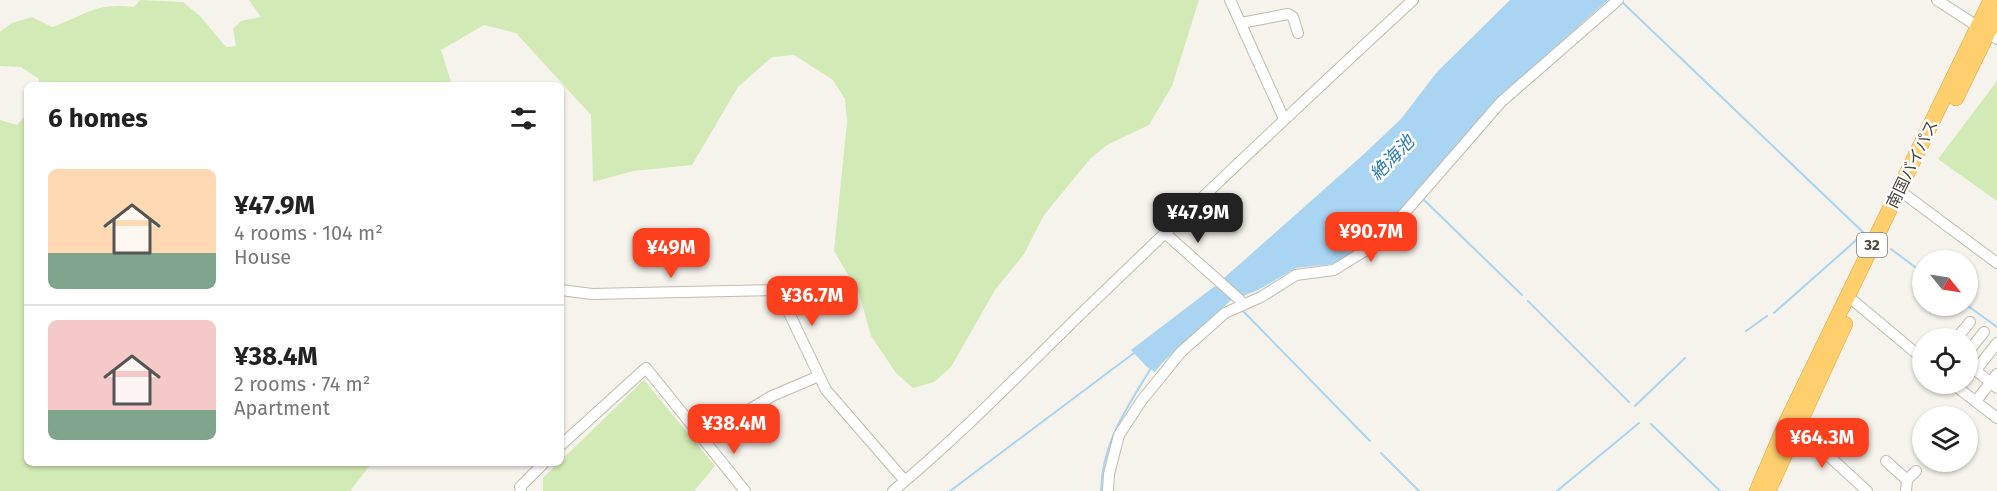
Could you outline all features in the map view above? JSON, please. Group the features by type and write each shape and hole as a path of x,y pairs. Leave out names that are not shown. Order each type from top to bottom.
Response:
{"highway":[{"name":"南国バイパス","path":"1768,491 1796,426 1987,33 1991,0"},
{"name":"南国バイパス","path":"1757,491 1786,421 1997,14"}],"street":[{"path":"1230,0 1284,119"},
{"path":"893,491 935,457 1284,119 1413,0"},
{"path":"1108,491 1109,474 1119,435 1142,400 1181,352 1241,302 1261,297 1296,275 1334,270 1363,252 1401,217 1501,102 1618,0"},
{"path":"1936,0 1987,33"},
{"path":"1241,23 1288,14 1293,17 1299,33"},
{"path":"1907,196 1997,263"},
{"path":"1166,234 1241,302"},
{"path":"564,290 603,294 778,290 825,390 905,481"},
{"path":"1856,302 1912,350"},
{"path":"1965,328 1970,322"},
{"path":"1978,340 1984,332"},
{"path":"1978,361 1997,343"},
{"path":"564,443 646,368 746,491"},
{"path":"1976,401 1995,381 1978,371"},
{"path":"701,438 772,396 819,376"},
{"path":"1967,394 1997,418"},
{"path":"1796,426 1867,491"},
{"path":"1887,461 1906,485 1915,472"},
{"path":"521,491 520,487 541,466"}],"green space":[{"path":"140,0 183,2 200,16 226,47 236,46 233,29 241,21 261,17 249,0 1199,0 1172,86 1149,125 1107,145 1090,159 1044,215 1024,254 995,290 951,367 934,382 913,388 896,373 871,336 859,293 834,251 847,122 845,99 833,80 794,55 772,57 738,87 692,165 633,171 593,182 591,115 564,85 564,82 561,82 516,33 484,25 441,50 451,82 39,82 39,79 21,67 0,66 0,32 12,23 32,17 52,27 100,8 134,7"},
{"path":"1997,81 1997,201 1938,159"},
{"path":"24,117 24,466 369,466 350,491 0,491 0,120 17,125"},
{"path":"644,380 715,466 694,491 543,491 543,478 555,466 564,466 564,458"}],"water":[{"name":"絶海池","path":"1510,0 1608,0 1518,80 1473,127 1415,196 1357,251 1332,264 1296,268 1258,290 1230,301 1155,372 1147,367 1131,350 1215,286 1364,154 1401,119 1437,72"}],"waterway":[{"path":"1622,2 1867,236"},
{"path":"1423,199 1522,295"},
{"path":"1774,313 1862,235"},
{"path":"1891,249 1912,265"},
{"path":"1528,301 1629,402"},
{"path":"1243,311 1370,441"},
{"path":"1978,313 1997,327"},
{"path":"1746,331 1767,316"},
{"path":"950,491 1134,353"},
{"path":"1635,406 1685,358"},
{"path":"1101,491 1102,473 1117,426 1151,368"},
{"path":"1557,491 1639,423"},
{"path":"1651,424 1720,491"},
{"path":"1381,453 1419,491"}]}
